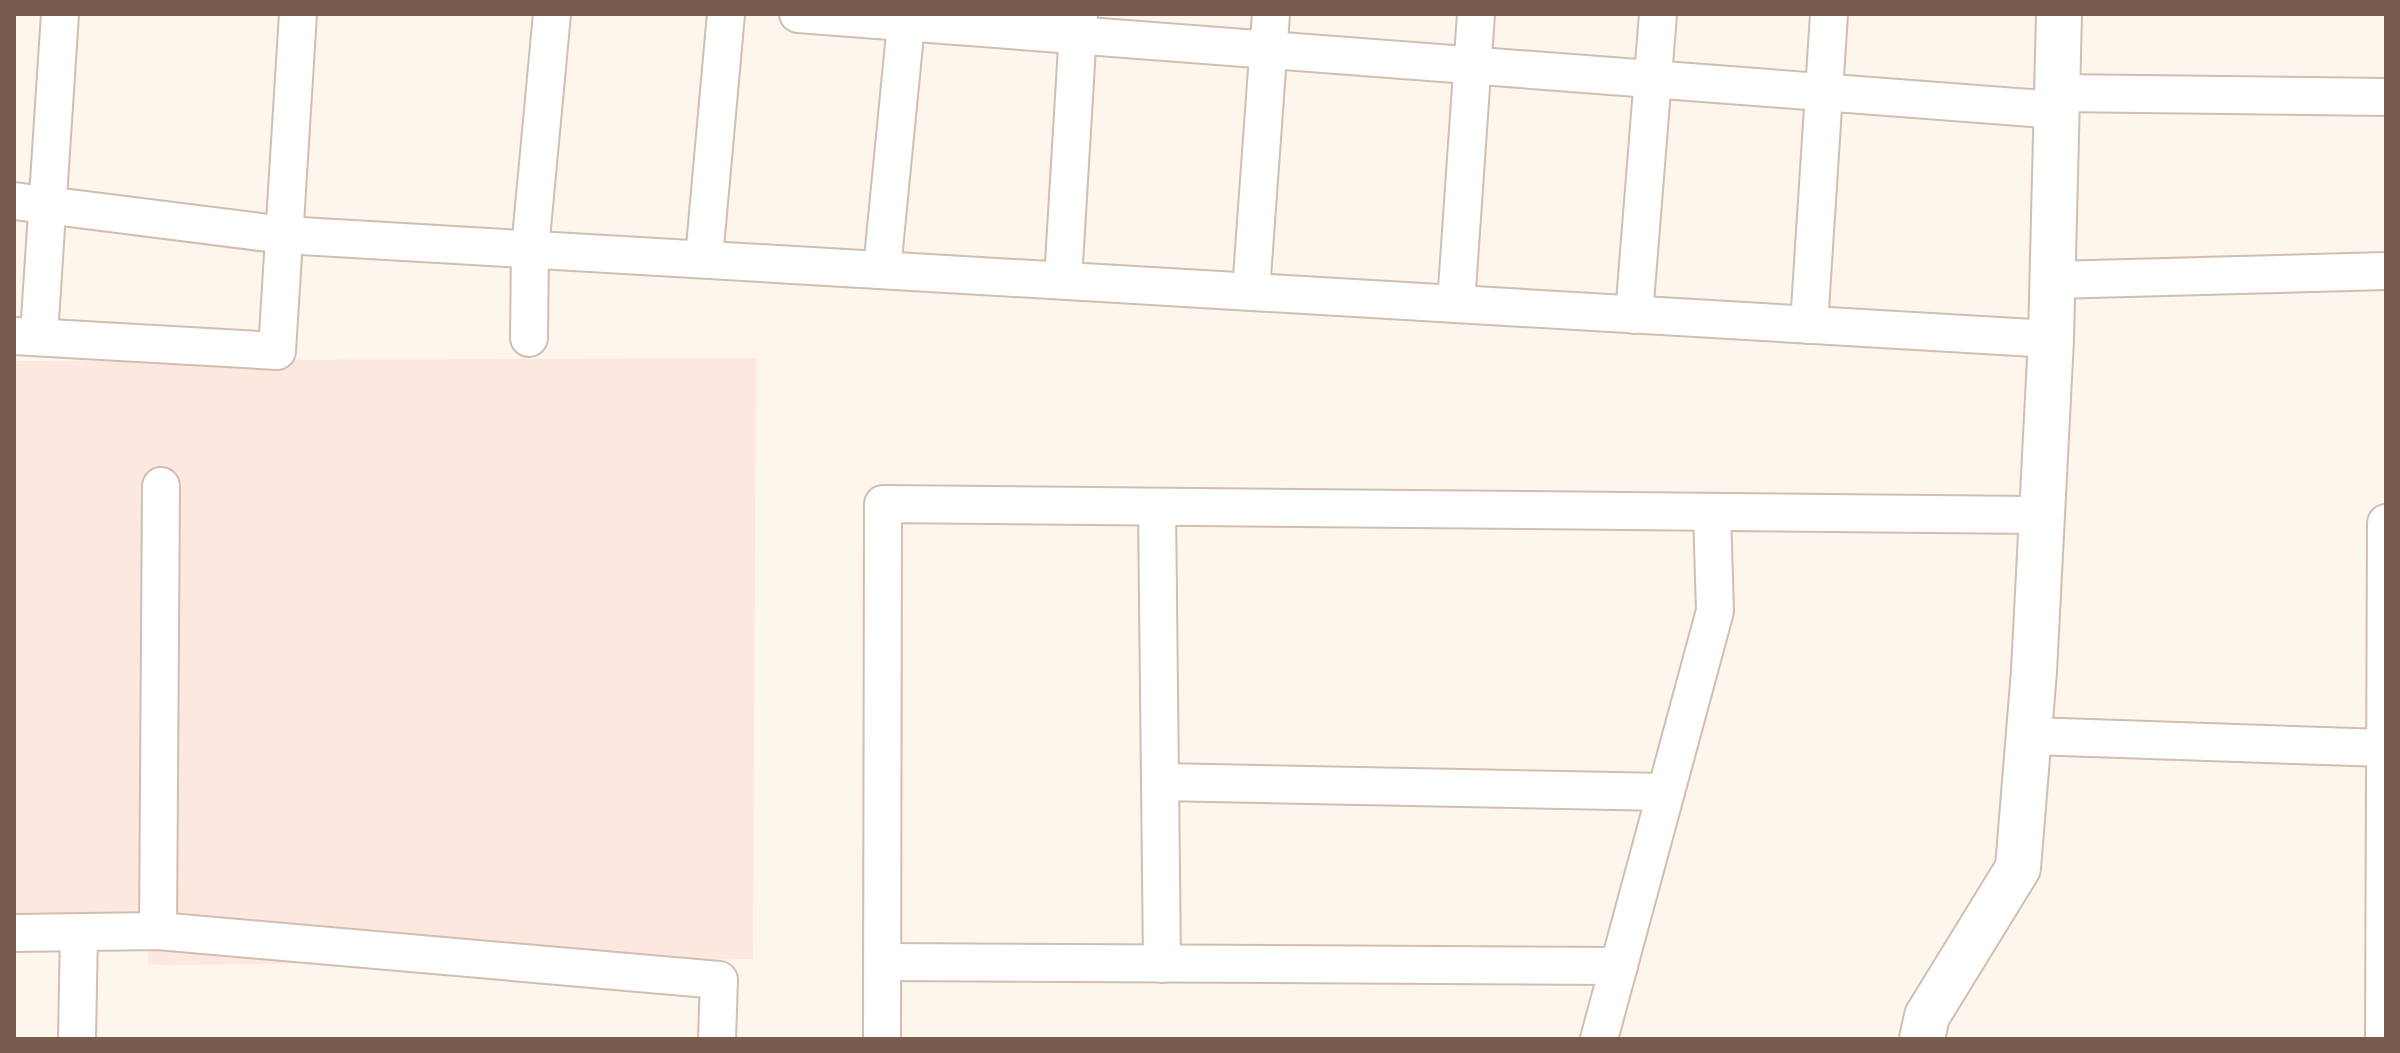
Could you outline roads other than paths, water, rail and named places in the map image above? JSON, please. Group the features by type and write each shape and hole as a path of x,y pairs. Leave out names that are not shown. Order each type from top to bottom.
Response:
{"street":[{"path":"60,14 31,202 27,336 277,351 298,14 284,14"},
{"path":"529,338 530,249 552,14"},
{"path":"704,258 726,14"},
{"path":"798,14 1078,25 1269,49 1823,92 2057,102 2386,97"},
{"path":"1251,291 1271,14"},
{"path":"1456,304 1476,14"},
{"path":"1634,315 1658,14"},
{"path":"1809,325 1829,14"},
{"path":"1922,1039 1927,1016 2018,868 2029,736 2051,339 2059,14"},
{"path":"882,269 907,18"},
{"path":"1063,280 1078,25"},
{"path":"31,202 284,235 2051,339"},
{"path":"2053,280 2386,271"},
{"path":"158,931 161,486"},
{"path":"882,1039 883,504 2042,515"},
{"path":"1157,507 1162,964"},
{"path":"1599,1039 1715,611 1712,512"},
{"path":"2384,1039 2386,523"},
{"path":"2029,736 2384,748"},
{"path":"1160,782 1666,792"},
{"path":"14,933 158,931 719,980 717,1039"},
{"path":"77,1039 79,932"},
{"path":"882,962 1619,966"}]}
